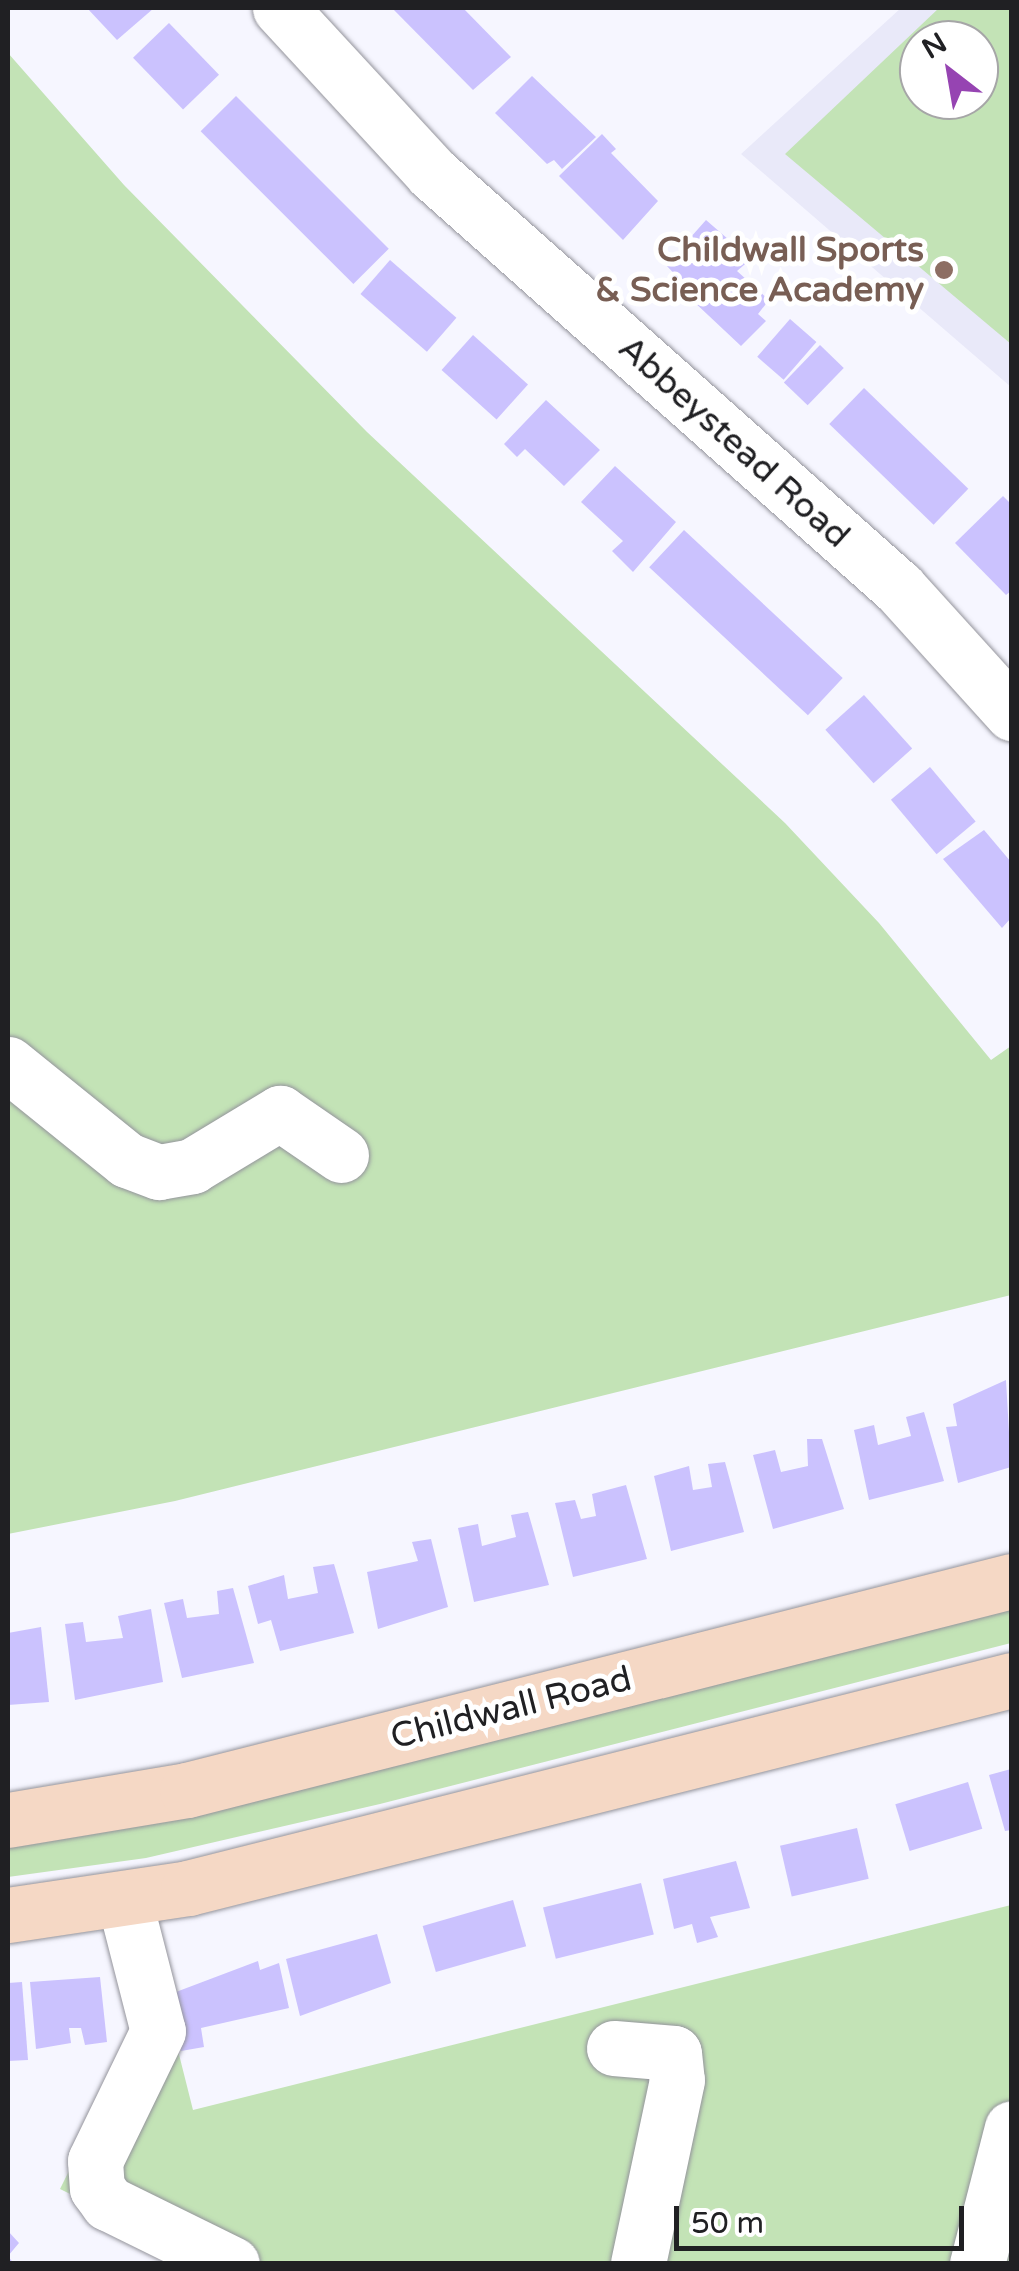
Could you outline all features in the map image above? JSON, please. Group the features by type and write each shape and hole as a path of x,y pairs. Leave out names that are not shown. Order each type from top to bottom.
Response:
{"main road":[{"name":"Childwall Road","path":"8,1820 187,1790 1012,1581"},
{"path":"8,1915 124,1899 1012,1680"}],"street":[{"name":"Abbeystead Road","path":"280,8 432,174 898,588 1012,713"},
{"path":"8,1064 127,1160 159,1172 192,1166 280,1113 341,1155"},
{"path":"124,1899 158,2031 96,2161 97,2188 108,2202 232,2264"},
{"path":"614,2048 674,2053 677,2080 638,2264"},
{"path":"977,2264 1012,2128"}],"shaded area":[{"name":"Childwall Sports & Science Academy","path":"901,8 1011,8 1011,387 741,154"}],"green space":[{"name":"Childwall Sports & Science Academy","path":"939,8 1011,8 1011,344 785,154 899,46 899,120 999,120 999,20 926,20"},
{"path":"8,53 124,185 367,432 785,823 879,923 991,1060 1011,1046 1011,1295 175,1501 8,1534"},
{"path":"1011,1592 1011,1643 380,1804 146,1858 8,1877 8,1831"},
{"path":"1011,1905 1011,2263 210,2263 60,2189 140,2028 151,1943 193,2110"}],"building":[{"path":"87,8 154,8 117,40"},
{"path":"392,8 463,8 511,57 473,90"},
{"path":"169,23 219,75 183,110 133,58"},
{"path":"532,76 596,137 562,169 554,160 547,164 495,113"},
{"path":"236,96 389,249 353,284 201,131"},
{"path":"602,134 616,149 611,153 658,201 623,240 559,176"},
{"path":"706,220 751,259 737,271 769,300 758,314 766,321 741,346 675,284 680,280 666,265"},
{"path":"390,260 456,318 427,352 360,294"},
{"path":"790,319 816,342 784,380 757,357"},
{"path":"473,335 528,385 497,419 442,370"},
{"path":"820,345 844,368 808,405 784,382"},
{"path":"864,388 968,489 934,525 829,424"},
{"path":"546,400 600,450 564,486 525,449 517,457 504,444"},
{"path":"615,466 676,522 633,572 612,551 623,541 581,502"},
{"path":"1003,496 1011,504 1011,591 1006,595 955,543"},
{"path":"684,530 843,678 808,715 649,567"},
{"path":"864,695 912,749 874,783 825,730"},
{"path":"930,767 976,821 937,854 891,800"},
{"path":"984,830 1011,862 1011,918 1002,928 943,859"},
{"path":"1006,1380 1011,1467 958,1483 946,1427 957,1426 953,1404"},
{"path":"924,1412 944,1481 869,1500 854,1430 874,1425 878,1445 911,1436 906,1417"},
{"path":"807,1439 822,1439 844,1509 773,1529 753,1455 775,1450 781,1472 808,1466"},
{"path":"725,1462 744,1532 671,1551 654,1476 689,1466 693,1490 712,1487 708,1464"},
{"path":"626,1485 647,1559 573,1577 555,1503 575,1500 581,1519 596,1516 592,1494"},
{"path":"528,1512 549,1585 474,1602 458,1528 478,1524 482,1546 516,1537 511,1515"},
{"path":"431,1539 448,1607 378,1629 367,1572 418,1561 412,1542"},
{"path":"334,1564 354,1633 280,1651 271,1620 258,1624 248,1586 284,1575 288,1599 318,1593 313,1567"},
{"path":"233,1588 254,1663 182,1678 164,1603 183,1599 187,1618 219,1614 217,1591"},
{"path":"151,1609 163,1682 75,1700 65,1624 83,1622 86,1642 123,1638 118,1616"},
{"path":"41,1627 49,1702 8,1705 8,1633"},
{"path":"1011,1769 1011,1830 1005,1831 989,1775"},
{"path":"968,1782 982,1829 910,1851 895,1804"},
{"path":"857,1828 869,1879 792,1896 780,1846"},
{"path":"736,1861 750,1908 710,1917 718,1937 697,1943 692,1924 674,1929 663,1879"},
{"path":"641,1883 654,1934 556,1959 543,1907"},
{"path":"513,1900 526,1946 436,1972 423,1926"},
{"path":"377,1934 391,1983 300,2016 286,1959"},
{"path":"258,1961 260,1970 279,1963 289,2008 201,2028 204,2047 181,2051 168,1995"},
{"path":"100,1977 107,2042 85,2045 81,2028 69,2028 71,2043 36,2049 30,1982"},
{"path":"22,1982 28,2060 8,2061 8,1983"},
{"path":"8,2231 19,2243 8,2256"}],"place":[{"name":"Childwall Sports & Science Academy","path":"944,270"}]}
